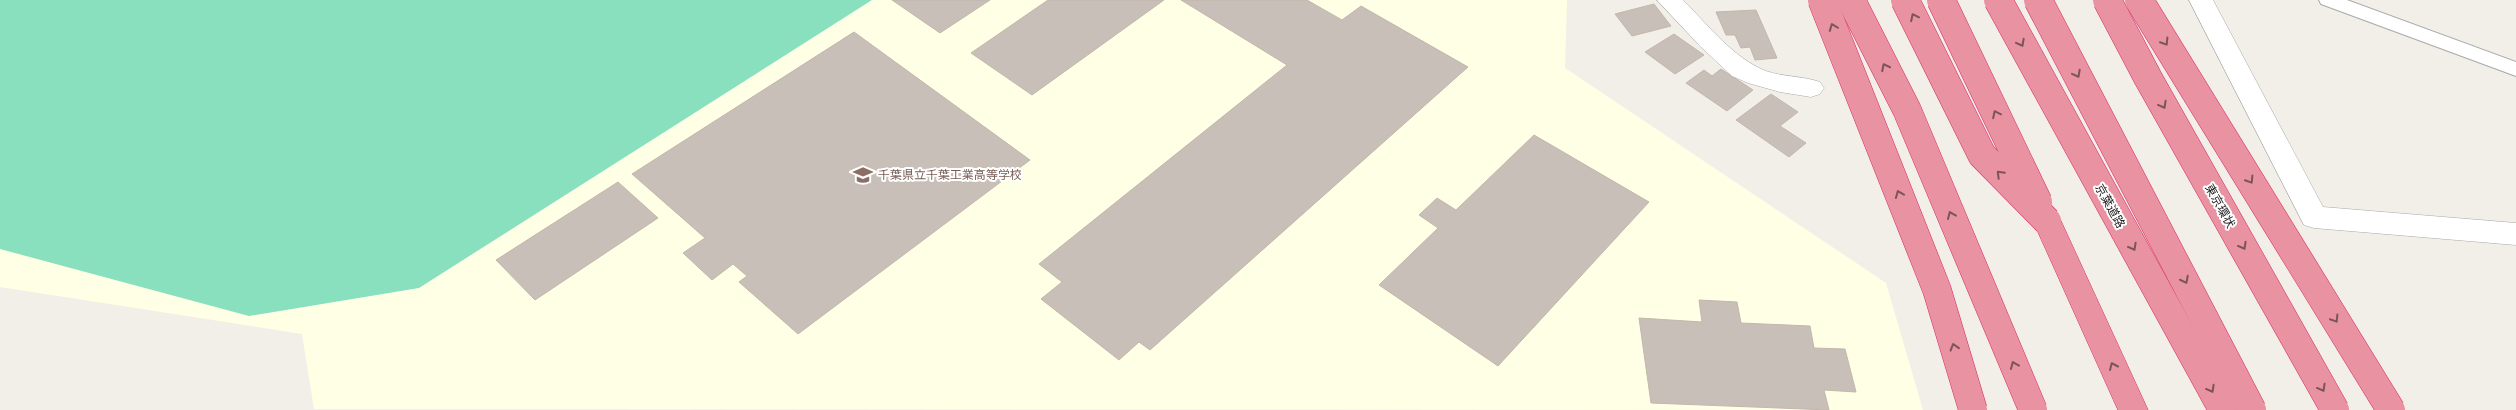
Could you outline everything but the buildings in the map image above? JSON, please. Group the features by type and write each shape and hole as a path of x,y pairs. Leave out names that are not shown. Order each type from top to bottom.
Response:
{"highway":[{"path":"1822,0 1937,290 1974,410"},
{"path":"1851,0 1907,110 2033,410"},
{"path":"1905,0 1982,155 2047,221"},
{"path":"1941,0 2047,221 2133,410"},
{"name":"京葉道路","path":"1998,0 2223,410"},
{"path":"2038,0 2252,410"},
{"name":"東京環状","path":"2107,0 2148,78 2335,410"},
{"path":"2139,0 2390,410"}],"street":[{"path":"1669,0 1720,50 1748,74 1774,82 1811,88"},
{"path":"2202,0 2314,217 2516,234"}],"lane":[{"path":"2328,0 2516,69"}],"shaded area":[{"name":"千葉県立千葉工業高等学校","path":"0,0 1567,0 1565,68 1886,283 1923,410 314,409 302,334 0,287"}],"green space":[{"path":"0,0 872,0 419,288 249,316 0,249"}],"place":[{"name":"千葉県立千葉工業高等学校","path":"863,175"}]}
